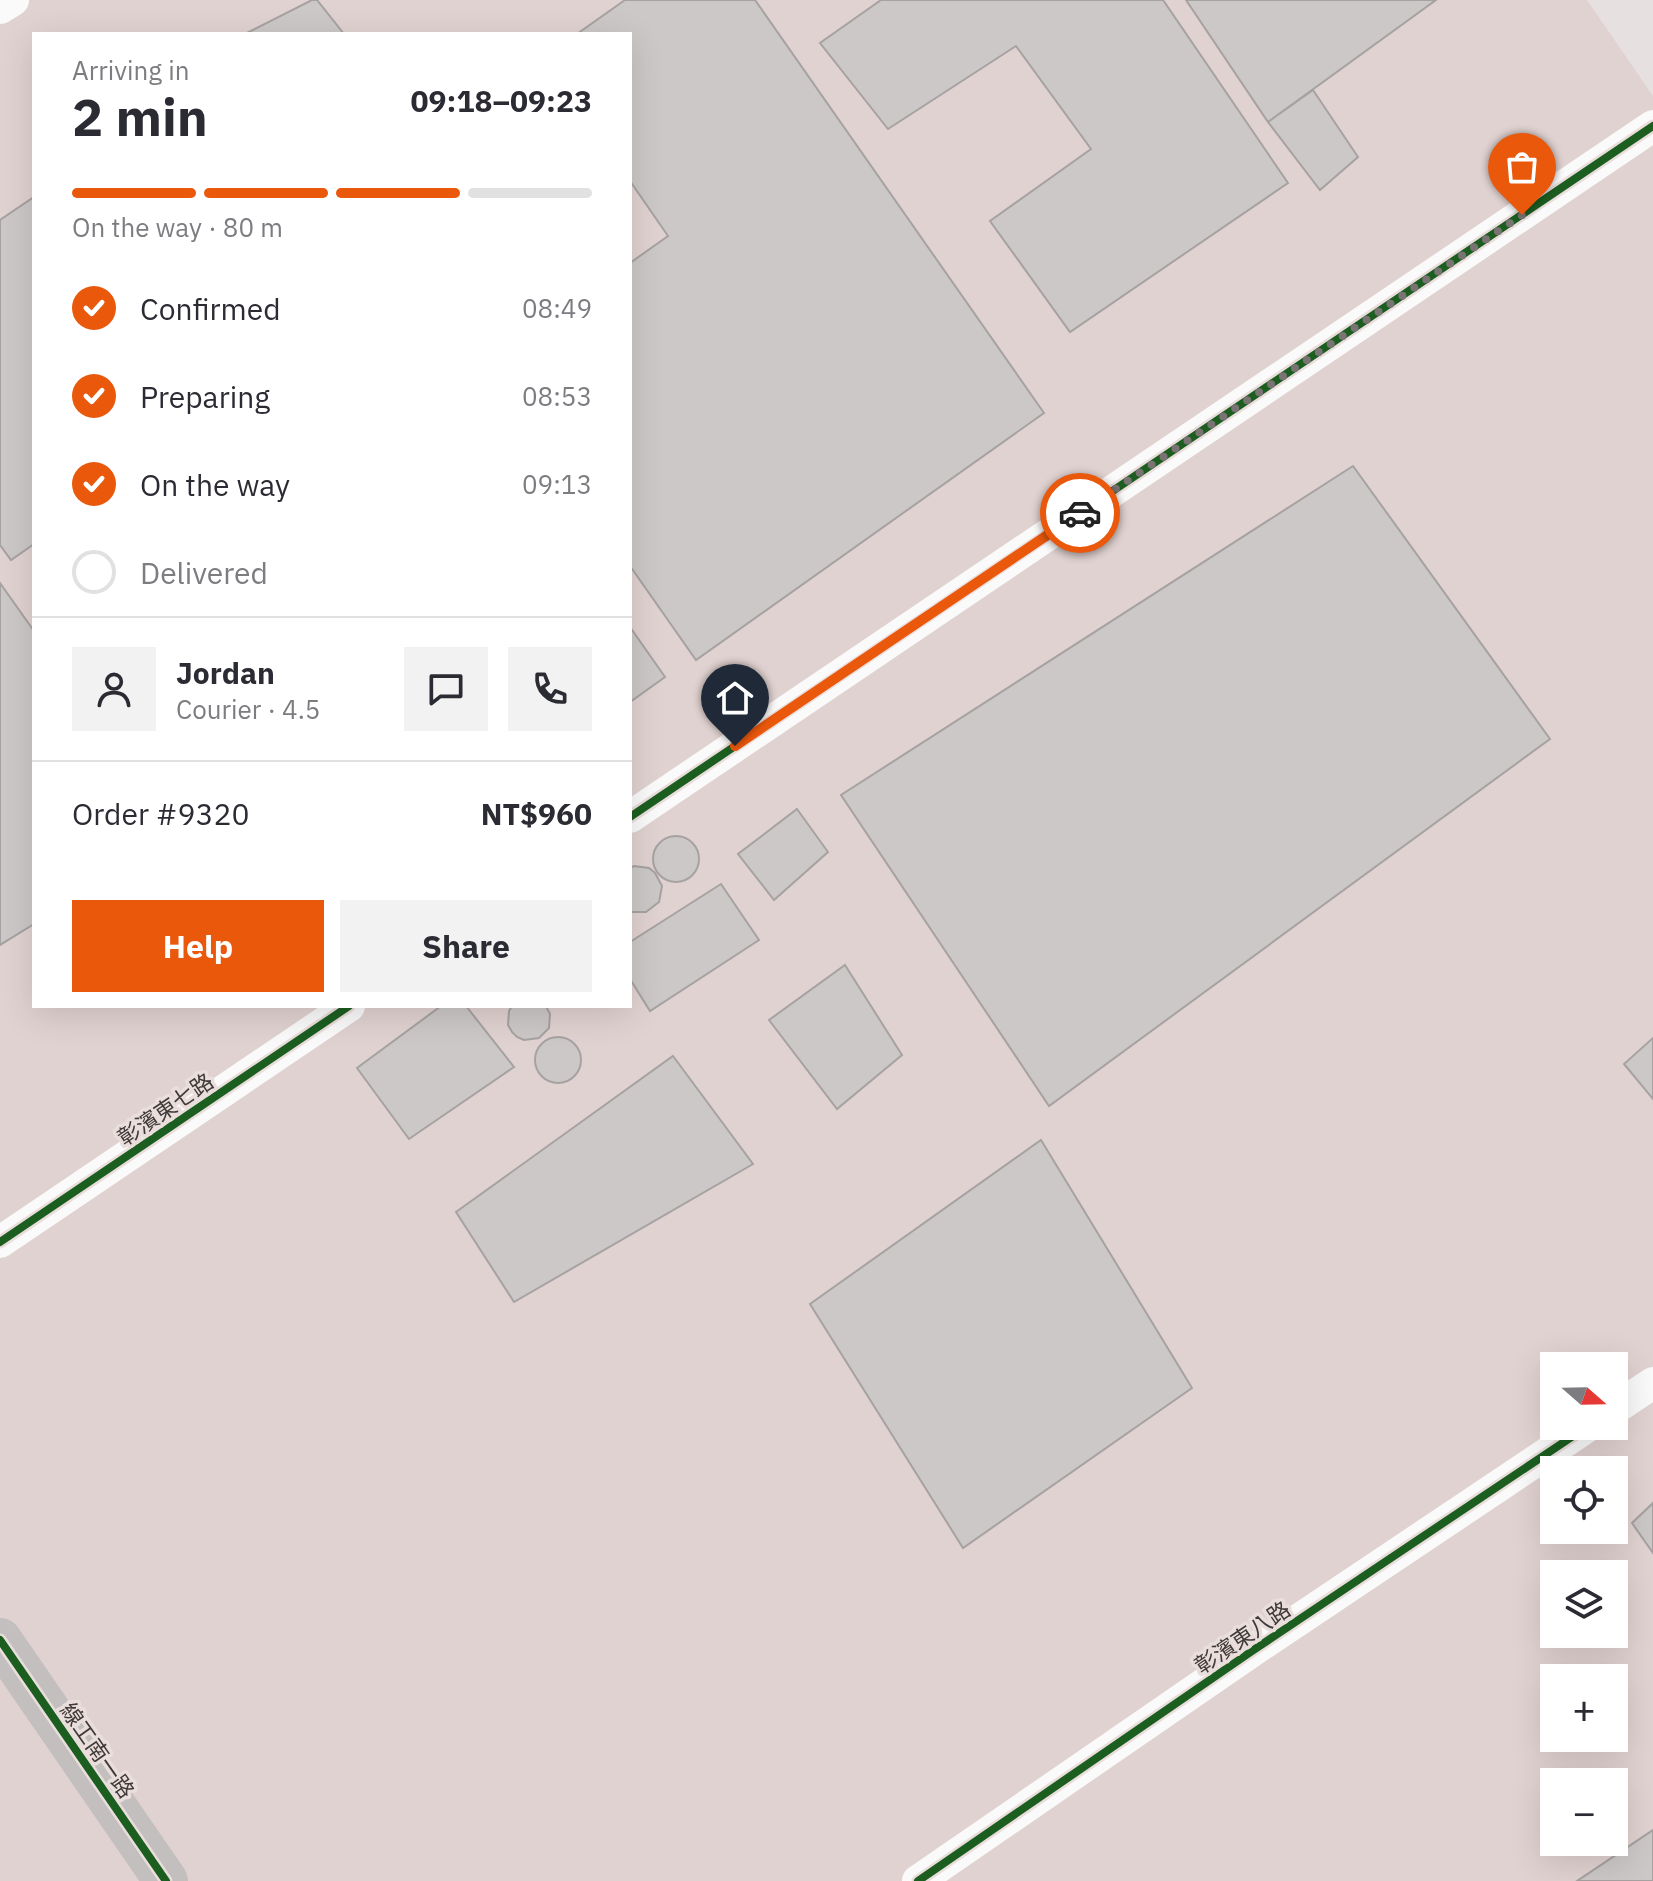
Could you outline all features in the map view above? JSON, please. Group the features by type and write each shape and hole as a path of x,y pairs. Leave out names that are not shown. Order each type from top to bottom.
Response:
{"street":[{"path":"0,8 13,0"},
{"path":"632,816 1653,126"},
{"name":"彰濱東七路","path":"0,1242 346,1008"},
{"path":"1628,1400 1653,1383"},
{"name":"彰濱東八路","path":"918,1881 1252,1651 1567,1440"},
{"name":"線工南一路","path":"0,1640 166,1881"}],"shaded area":[{"path":"0,0 1587,0 1653,96 1653,1881 0,1881"}],"building":[{"path":"317,0 342,32 249,32"},
{"path":"625,0 755,0 1044,413 696,660 632,569 632,262 668,236 632,184 632,32 580,32"},
{"path":"881,0 1163,0 1288,183 1070,332 990,221 1091,149 1016,46 888,129 820,43"},
{"path":"1186,0 1436,0 1268,122"},
{"path":"1313,90 1358,157 1320,190 1268,122"},
{"path":"32,198 32,545 11,560 0,545 0,220"},
{"path":"1353,466 1550,739 1049,1106 841,795"},
{"path":"0,583 32,628 32,925 0,945"},
{"path":"632,630 665,677 632,701"},
{"path":"797,809 828,852 774,900 738,854"},
{"path":"676,836 692,843 699,859 692,875 676,882 660,875 653,859 660,843"},
{"path":"632,867 649,868 662,886 659,902 646,912 632,912"},
{"path":"721,884 759,940 650,1011 632,982 632,941"},
{"path":"845,965 902,1055 837,1109 769,1020"},
{"path":"438,1008 468,1008 514,1067 409,1139 357,1068"},
{"path":"511,1008 547,1008 549,1028 539,1038 524,1040 517,1037 508,1025"},
{"path":"558,1037 574,1044 581,1060 574,1076 558,1083 542,1076 535,1060 542,1044"},
{"path":"1653,1038 1653,1099 1624,1064"},
{"path":"673,1056 753,1164 514,1302 456,1212"},
{"path":"1041,1140 1192,1388 963,1548 810,1304"},
{"path":"1653,1503 1653,1553 1632,1523"},
{"path":"1653,1830 1653,1881 1577,1881 1614,1856 1628,1856 1628,1847"}],"cycle path":[{"path":"632,816 1653,126"},
{"path":"0,1242 346,1008"},
{"path":"918,1881 1252,1651 1567,1440"},
{"path":"0,1640 166,1881"}],"way so far":[{"path":"1080,513 1522,215"}],"route":[{"path":"735,746 1080,513"}]}
